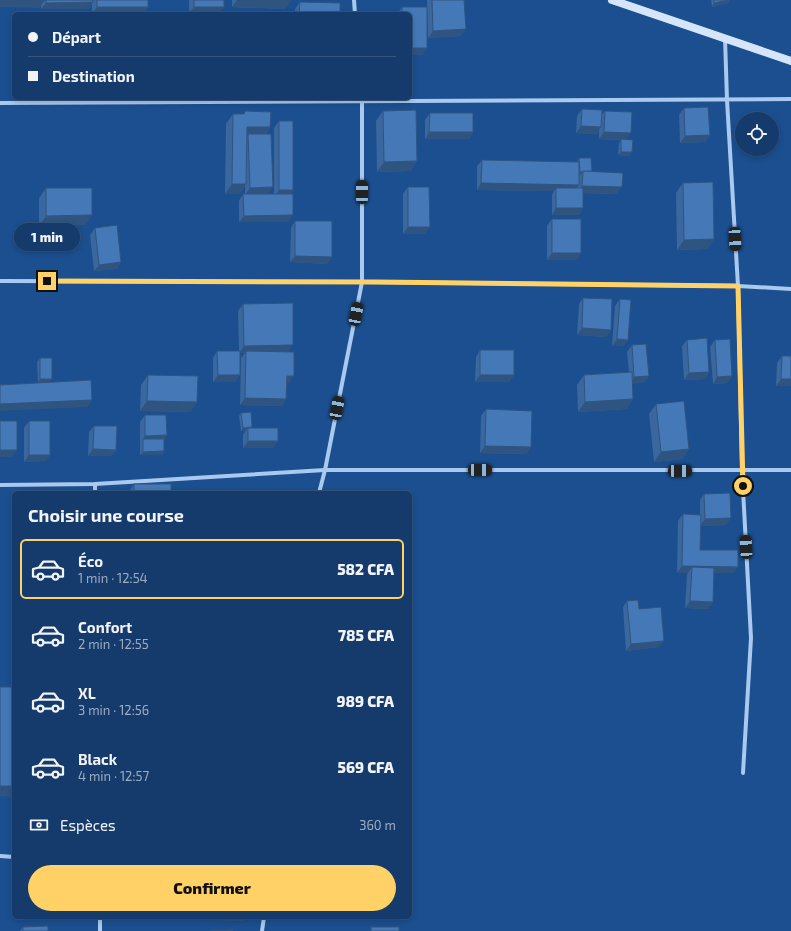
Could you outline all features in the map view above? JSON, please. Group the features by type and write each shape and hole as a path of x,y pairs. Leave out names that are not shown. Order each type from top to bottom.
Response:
{"street":[{"path":"354,0 355,12"},
{"path":"612,0 791,61"},
{"path":"725,38 727,100 738,286 742,471 751,638 742,773"},
{"path":"0,102 791,99"},
{"path":"320,491 362,282 362,100"},
{"path":"0,281 362,282 738,286 791,290"},
{"path":"0,485 95,484 325,470 791,470"},
{"path":"95,484 96,491"},
{"path":"0,856 12,857"},
{"path":"100,919 100,931"},
{"path":"262,931 264,919"}],"building":[{"path":"44,0 44,1 0,1"},
{"path":"46,0 93,0 93,2 46,3"},
{"path":"97,0 148,0 148,7 97,7"},
{"path":"194,0 224,0 224,7 194,7"},
{"path":"432,0 464,0 466,29 433,31"},
{"path":"714,0 729,0 714,3"},
{"path":"300,2 340,3 340,12 299,12"},
{"path":"402,7 427,7 427,48 412,48 412,12 402,12"},
{"path":"708,107 710,135 685,136 684,108"},
{"path":"582,109 602,110 601,127 581,126"},
{"path":"416,110 417,161 384,162 383,111"},
{"path":"245,111 271,112 270,127 247,127 246,184 232,184 233,114 244,114"},
{"path":"605,111 632,112 631,133 604,132"},
{"path":"430,113 473,113 473,132 429,132"},
{"path":"279,121 293,121 293,190 279,190"},
{"path":"248,134 271,134 273,187 250,188"},
{"path":"621,139 633,140 632,152 621,152"},
{"path":"579,158 591,158 592,171 580,172"},
{"path":"482,160 579,162 579,185 481,183"},
{"path":"583,171 623,173 622,187 582,186"},
{"path":"713,182 714,239 684,240 683,183"},
{"path":"408,187 429,187 430,227 408,227"},
{"path":"46,188 92,188 92,215 46,216"},
{"path":"556,188 583,188 583,208 556,208"},
{"path":"243,194 293,194 293,215 244,216"},
{"path":"552,219 581,219 581,253 552,253"},
{"path":"295,221 332,221 332,257 295,256"},
{"path":"117,225 121,262 99,265 95,228"},
{"path":"583,298 612,299 611,330 582,328"},
{"path":"620,299 631,300 628,340 617,339"},
{"path":"293,303 293,345 244,346 243,304"},
{"path":"707,338 709,372 689,373 687,340"},
{"path":"730,339 732,376 717,377 715,340"},
{"path":"646,344 649,376 634,377 632,345"},
{"path":"480,350 514,350 514,375 480,375"},
{"path":"217,351 240,351 240,375 218,375"},
{"path":"246,351 294,352 294,376 287,376 286,399 245,398"},
{"path":"782,356 791,356 791,379 781,379"},
{"path":"40,358 52,358 52,379 40,379"},
{"path":"632,372 633,399 585,402 584,375"},
{"path":"148,375 198,376 197,402 147,401"},
{"path":"91,380 92,400 0,404 0,385"},
{"path":"684,401 689,449 661,452 656,404"},
{"path":"486,409 532,411 531,447 485,446"},
{"path":"251,412 252,427 243,428 241,413"},
{"path":"145,415 166,415 167,435 145,436"},
{"path":"0,421 17,421 17,450 0,450"},
{"path":"29,421 50,421 50,455 29,455"},
{"path":"94,426 117,426 116,450 93,449"},
{"path":"248,428 278,428 278,441 248,441"},
{"path":"143,439 164,439 164,451 143,452"},
{"path":"134,484 171,484 171,491 134,491"},
{"path":"730,493 731,518 705,519 704,494"},
{"path":"683,514 701,515 700,550 738,550 738,567 682,566"},
{"path":"692,567 714,568 713,602 690,601"},
{"path":"638,600 639,609 661,607 664,641 631,644 627,601"},
{"path":"0,687 12,687 12,786 0,786"},
{"path":"48,926 48,931 23,931 23,927"},
{"path":"371,927 399,927 399,931 371,931"},
{"path":"233,930 233,931 210,931"}],"route":[{"path":"47,281 377,282 738,286 743,486"}]}
